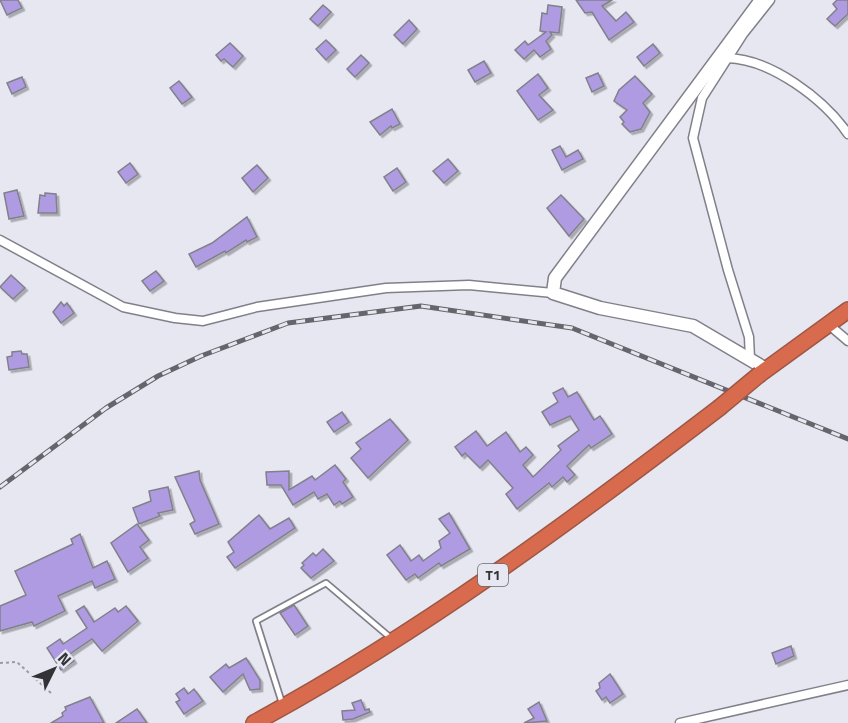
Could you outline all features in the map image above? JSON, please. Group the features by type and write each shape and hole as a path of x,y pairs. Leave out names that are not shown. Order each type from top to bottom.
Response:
{"highway":[{"name":"T1","path":"254,723 394,641 558,531 719,408 763,371 848,310"}],"street":[{"path":"553,293 555,278 761,0"},
{"path":"750,359 748,337 693,138 702,98 727,58 770,0"},
{"path":"727,58 738,58 772,70 826,107 848,134"},
{"path":"0,240 123,307 175,318 203,321 257,307 386,288 469,285 553,293 600,308 693,326 750,359 763,371"},
{"path":"828,324 848,341"},
{"path":"680,723 848,685"}],"lane":[{"path":"283,707 256,621 326,583 394,641"}],"path":[{"path":"0,663 17,662 51,693"}],"building":[{"path":"0,0 18,0 22,8 7,15"},
{"path":"576,0 612,0 602,6 616,21 626,12 634,22 609,40 592,12 585,13"},
{"path":"837,0 848,0 848,14 835,26 827,19 837,9 833,4"},
{"path":"323,5 331,12 318,26 310,19"},
{"path":"548,5 562,7 559,33 550,32 552,35 546,41 551,49 540,57 534,50 524,59 515,50 525,41 528,45 546,32 540,31 542,13 547,14"},
{"path":"409,20 417,29 403,44 394,35"},
{"path":"326,40 336,50 326,60 316,49"},
{"path":"230,43 243,56 233,67 224,59 221,61 216,55"},
{"path":"653,44 660,53 644,66 637,57"},
{"path":"361,55 369,63 355,77 347,69"},
{"path":"484,61 491,73 475,82 468,70"},
{"path":"598,73 604,86 592,92 586,78"},
{"path":"538,74 548,88 539,95 553,110 538,120 517,91"},
{"path":"635,76 652,94 643,103 650,112 641,129 630,132 622,124 624,122 620,117 627,110 614,101 619,90"},
{"path":"22,77 26,87 12,94 7,83"},
{"path":"179,81 192,97 182,104 170,88"},
{"path":"392,109 400,124 392,128 391,126 380,135 370,122"},
{"path":"560,146 566,157 578,150 583,159 562,170 552,150"},
{"path":"448,159 458,171 444,183 433,171"},
{"path":"130,163 138,174 126,183 118,172"},
{"path":"257,165 268,178 253,192 242,178"},
{"path":"397,168 406,182 393,191 384,177"},
{"path":"17,190 24,216 9,219 4,193"},
{"path":"45,193 56,194 57,213 38,213 40,195 45,196"},
{"path":"561,195 584,219 569,236 547,208"},
{"path":"247,217 257,237 247,242 246,240 226,253 225,251 196,267 189,254 212,243"},
{"path":"156,271 164,281 150,291 142,281"},
{"path":"11,275 25,288 13,299 0,287"},
{"path":"61,302 64,306 67,303 74,313 61,323 53,312"},
{"path":"21,351 22,354 27,354 29,367 9,370 7,357 12,356 12,352"},
{"path":"563,388 568,397 577,392 594,420 600,416 612,434 591,448 589,445 567,466 575,475 567,482 563,477 552,487 549,483 517,509 506,494 513,488 488,460 480,468 465,453 462,456 455,447 476,431 487,446 506,432 520,452 526,447 533,455 523,465 533,477 561,450 558,446 579,430 570,416 550,425 542,412 558,402 553,393"},
{"path":"342,412 349,422 334,432 327,422"},
{"path":"390,419 408,440 368,478 351,458 361,449 356,443"},
{"path":"335,465 346,479 343,482 353,497 342,504 340,501 334,505 327,494 318,499 314,492 293,505 281,485 267,485 266,472 289,471 289,490 312,476 315,480"},
{"path":"199,471 200,480 219,524 195,534 190,524 195,521 175,477"},
{"path":"168,487 173,510 158,513 160,516 139,524 133,508 151,501 149,491"},
{"path":"449,513 470,549 441,566 439,563 418,578 415,574 406,580 387,555 400,545 411,561 419,555 423,561 441,548 439,541 450,533 439,519"},
{"path":"259,515 270,529 289,518 295,528 235,568 227,557 234,552 228,542"},
{"path":"137,524 149,540 140,547 148,558 128,572 111,543"},
{"path":"80,534 93,568 107,561 115,579 95,588 92,581 58,596 65,611 34,626 32,622 0,631 0,606 26,595 15,571 73,544 71,539"},
{"path":"323,549 334,561 311,578 301,568 304,565 302,563 313,553 316,556"},
{"path":"294,605 308,626 295,635 280,613"},
{"path":"84,606 94,622 115,608 118,612 126,606 138,621 102,651 92,639 70,654 74,661 61,670 47,648 60,639 63,644 87,628 76,611"},
{"path":"791,646 794,656 776,664 772,653"},
{"path":"246,658 260,680 260,689 250,690 243,674 223,692 210,677 226,664 229,668"},
{"path":"610,674 623,694 610,703 606,697 602,700 596,691 600,688 599,683"},
{"path":"184,688 188,694 194,689 203,701 184,714 176,702 180,700 176,694"},
{"path":"90,697 104,723 51,723 63,716 65,707"},
{"path":"361,700 365,710 369,709 370,712 353,719 343,720 342,711 355,710 352,703"},
{"path":"539,702 547,721 524,723 534,718 528,709"},
{"path":"137,709 147,723 116,723"}],"railway":[{"path":"0,487 106,408 158,376 201,356 288,323 421,306 572,328 848,439"}]}
